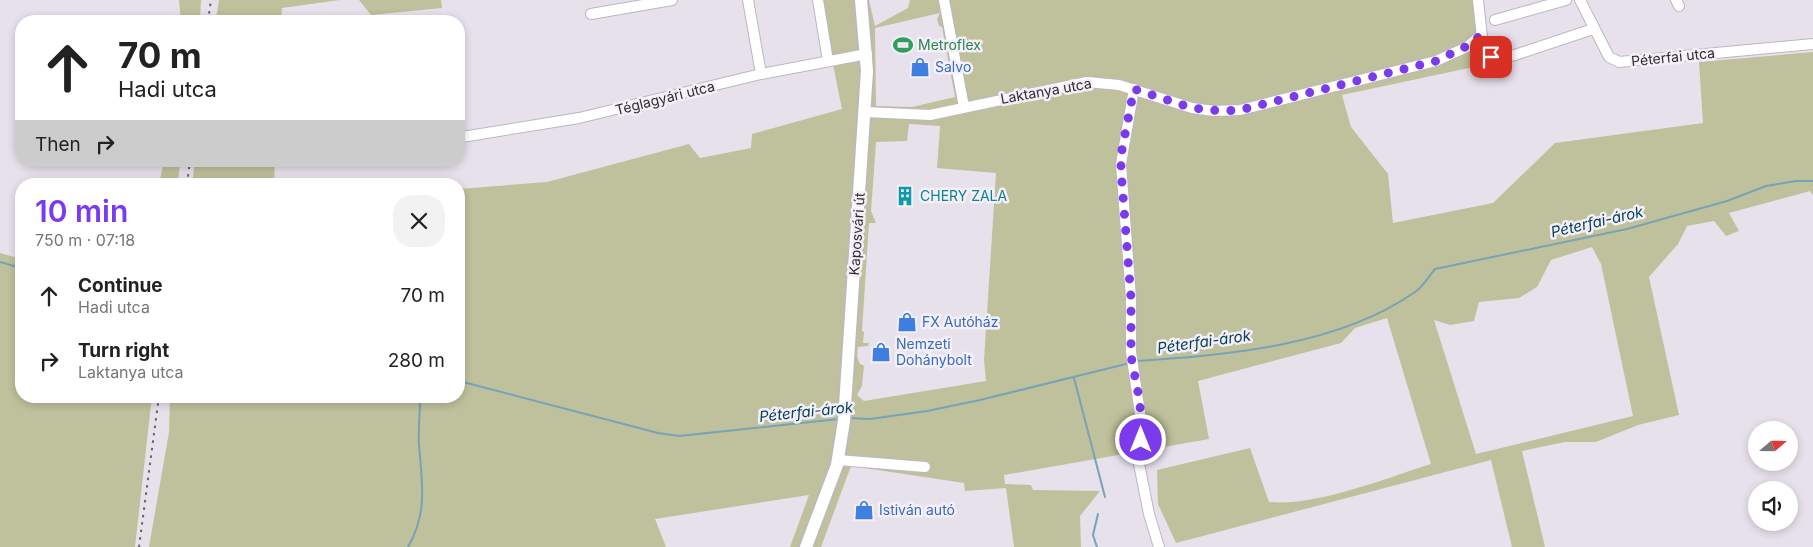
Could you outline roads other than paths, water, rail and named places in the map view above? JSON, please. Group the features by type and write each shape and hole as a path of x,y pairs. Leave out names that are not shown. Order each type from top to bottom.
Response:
{"main road":[{"name":"Kaposvári út","path":"806,547 838,460 844,417 865,112 867,54 861,0"}],"street":[{"path":"591,14 672,0"},
{"path":"748,0 762,74"},
{"path":"818,0 828,61"},
{"path":"944,0 964,107"},
{"path":"1478,0 1481,35 1485,50 1491,57 1497,59 1593,29"},
{"path":"1495,20 1566,0"},
{"name":"Péterfai utca","path":"1580,0 1593,29 1609,57 1622,62 1813,44"},
{"name":"Laktanya utca","path":"865,112 921,115 1087,82 1112,83 1192,108 1221,111 1240,110 1436,61 1467,46 1481,35"},
{"name":"Téglagyári utca","path":"465,137 579,118 762,74 867,54"},
{"path":"1134,89 1121,164 1131,298 1131,356 1142,420 1139,464 1149,514 1159,547"},
{"path":"838,460 924,467"}],"waterway":[{"name":"Péterfai-árok","path":"1137,361 1245,351 1317,336 1352,325 1385,310 1418,290 1435,269 1627,229 1727,201 1766,186 1796,181 1813,181"},
{"path":"0,262 15,266"},
{"name":"Péterfai-árok","path":"848,418 870,419 927,411 1130,363"},
{"path":"1074,378 1105,497"},
{"name":"Péterfai-árok","path":"465,383 658,433 679,436 839,419"},
{"path":"408,547 419,522 421,510 420,403"},
{"path":"1097,547 1093,535 1098,514"}],"railway":[{"path":"209,15 211,0"},
{"path":"188,178 189,167"},
{"path":"139,547 158,403"}],"place":[{"name":"Metroflex","path":"903,45"},
{"name":"Salvo","path":"920,67"},
{"name":"CHERY ZALA","path":"905,196"},
{"name":"FX Autóház","path":"907,322"},
{"name":"Nemzeti Dohánybolt","path":"881,352"},
{"name":"Istiván autó","path":"864,510"}]}
